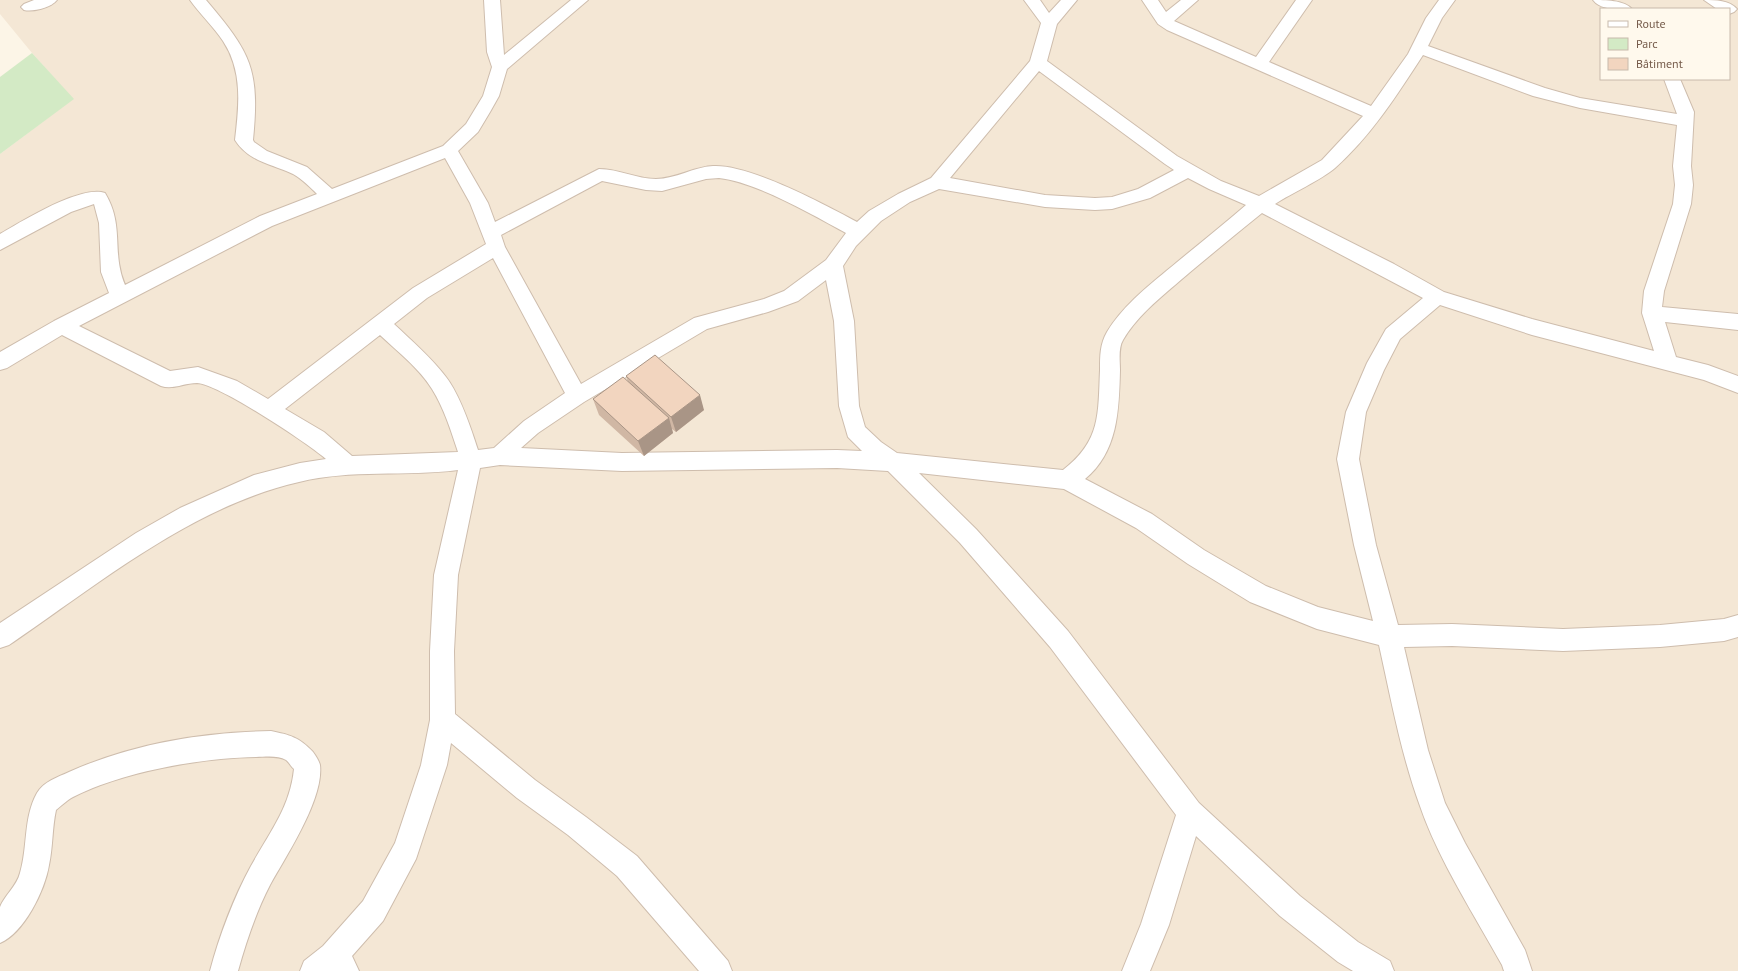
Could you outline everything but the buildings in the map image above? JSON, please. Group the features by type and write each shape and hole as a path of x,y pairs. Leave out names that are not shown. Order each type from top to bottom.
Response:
{"street":[{"path":"29,7 49,0"},
{"path":"198,0 222,29 239,55 244,70 246,96 244,140 246,144 256,152 300,170 313,179 328,196"},
{"path":"492,0 495,52 500,67"},
{"path":"0,362 61,326 119,295 266,221 449,150 472,128 482,112 491,96 500,67 580,0"},
{"path":"1032,0 1048,23"},
{"path":"500,456 515,440 577,396 701,323 768,305 791,296 833,265 858,231 881,212 904,198 937,182 1038,62 1045,42 1048,23 1069,0"},
{"path":"1150,0 1164,21 1192,36 1374,114"},
{"path":"1164,21 1190,0"},
{"path":"1259,64 1304,0"},
{"path":"1067,480 1086,464 1101,443 1109,407 1110,357 1111,345 1114,336 1133,313 1160,287 1260,204 1328,164 1360,131 1386,99 1419,48 1434,18 1447,0"},
{"path":"1601,0 1621,8"},
{"path":"1628,0 1637,8"},
{"path":"1712,0 1727,8"},
{"path":"1730,10 1738,16"},
{"path":"1419,48 1539,92 1580,103 1686,121"},
{"path":"1038,62 1171,160 1215,185 1260,204 1387,269 1437,297 1532,327 1708,373 1738,385"},
{"path":"1668,362 1652,313 1654,291 1682,204 1684,185 1682,166 1686,112 1672,80"},
{"path":"449,150 479,203 493,240 577,396"},
{"path":"937,182 1045,201 1095,204 1112,203 1144,194 1188,170"},
{"path":"269,410 420,293 493,240 599,175 609,174 640,183 662,185 711,172 730,172 824,212 858,231"},
{"path":"0,243 86,198 99,197 105,206 109,224 110,267 112,278 119,295"},
{"path":"833,265 844,321 849,406 856,431 873,448 893,462 968,536 1059,639 1190,812 1290,906 1348,952 1380,971"},
{"path":"1437,297 1393,334 1374,369 1356,412 1348,459 1365,545 1389,636 1415,750 1433,807 1455,854 1515,960 1518,971"},
{"path":"1652,313 1738,322"},
{"path":"331,966 373,911 406,849 434,765 443,720 442,651 446,575 471,460 460,425 440,384 428,369 381,323"},
{"path":"61,326 168,380 198,375 230,387 316,438 348,465"},
{"path":"0,637 144,540 188,516 254,484 300,472 348,465 471,460 500,456 622,462 822,459 893,462 984,470 1067,480 1144,521 1196,557 1258,594 1317,618 1389,636 1452,635 1563,640 1660,636 1724,630 1738,626"},
{"path":"443,720 526,790 577,826 627,866 718,971"},
{"path":"0,929 23,900 34,872 43,812 47,800 73,782 120,767 180,752 259,743 290,748 307,765 305,788 290,825 257,884 231,945 224,971"},
{"path":"1136,971 1155,925 1190,812"}],"shaded area":[{"path":"0,0 1738,0 1738,971 0,971 0,154 73,99 0,14"}],"green space":[{"path":"32,53 74,99 0,154 0,77"}]}
